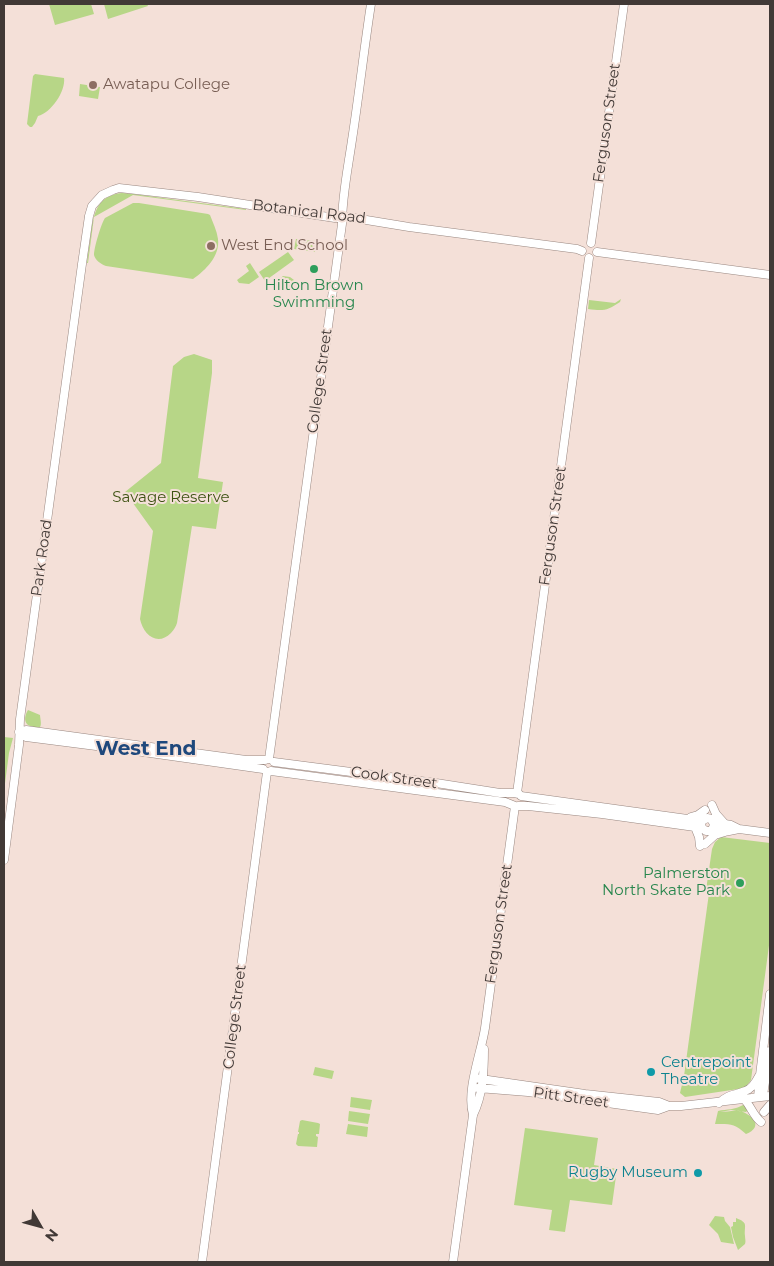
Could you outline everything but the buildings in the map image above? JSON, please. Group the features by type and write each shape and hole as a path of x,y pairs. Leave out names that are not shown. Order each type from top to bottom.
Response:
{"street":[{"name":"College Street","path":"269,760 342,218 341,211 371,4"},
{"name":"Ferguson Street","path":"591,243 624,4"},
{"name":"Botanical Road","path":"83,256 92,206 102,195 119,188 198,197 315,215 348,217 582,251"},
{"path":"591,243 596,246 597,252 593,257 589,258 582,251 585,245 591,243"},
{"path":"597,252 770,275"},
{"name":"Park Road","path":"4,860 23,700 83,256"},
{"name":"Ferguson Street","path":"517,794 589,258"},
{"name":"Cook Street","path":"19,732 26,737 144,749 239,762 267,771 515,805 602,814 647,816"},
{"path":"269,760 275,767 267,771 262,765 269,760"},
{"name":"Cook Street","path":"239,762 269,760 517,794 700,825"},
{"name":"College Street","path":"202,1262 267,771"},
{"path":"517,794 523,802 515,805 510,798 517,794"},
{"name":"Ferguson Street","path":"453,1262 473,1115 477,1106 477,1088 515,805"},
{"path":"700,825 699,837 703,845 728,827 721,821 712,805"},
{"path":"684,818 698,815 705,810"},
{"name":"Cook Street","path":"671,820 684,818 700,825"},
{"name":"Cook Street","path":"700,825 707,818 711,819 713,825 728,827 731,825 739,829 768,831"},
{"path":"764,1097 760,1075 770,994"},
{"path":"764,1097 770,1050"},
{"path":"767,1067 770,1083"},
{"path":"719,1103 727,1096 747,1090 760,1075"},
{"name":"Pitt Street","path":"479,1078 585,1097"},
{"name":"Pitt Street","path":"477,1088 659,1102 669,1106 719,1103 764,1097"},
{"path":"744,1100 756,1118 761,1122"},
{"path":"764,1112 770,1105"}],"green space":[{"path":"49,4 91,4 94,14 55,25"},
{"path":"104,4 147,4 148,6 108,19"},
{"path":"35,74 64,78 64,83 57,101 48,111 38,116 35,123 30,127 27,124 33,76"},
{"path":"80,84 100,87 98,99 79,96"},
{"path":"122,193 133,194 246,210 133,195 94,217 102,201 107,197"},
{"path":"133,203 210,215 218,239 217,251 211,262 193,279 106,266 99,262 94,252 105,218"},
{"path":"94,219 88,263 87,263"},
{"path":"296,239 316,241 315,252 294,249"},
{"path":"288,252 294,260 265,281 259,272"},
{"path":"250,263 259,277 249,284 239,283 237,280 249,271 246,266"},
{"path":"283,276 294,280 292,288 286,289 277,281"},
{"path":"621,299 620,302 608,309 588,309 589,300 615,303"},
{"name":"Savage Reserve","path":"194,354 212,360 212,373 198,478 223,482 216,529 192,526 177,623 172,632 166,637 156,639 147,634 140,619 153,531 125,492 161,463 173,366 184,357"},
{"path":"28,710 40,715 40,727 32,727 27,724 25,716"},
{"path":"4,737 13,738 4,791"},
{"path":"721,837 770,843 770,938 751,1080 745,1088 685,1097 680,1093 684,1076 709,893 706,890 712,849 715,842"},
{"path":"315,1067 334,1071 332,1079 313,1075"},
{"path":"351,1097 372,1100 370,1110 350,1107"},
{"path":"743,1105 748,1110 746,1112 741,1111 755,1121 754,1128 746,1134 732,1125 715,1124 718,1111 734,1109"},
{"path":"349,1111 370,1114 368,1124 348,1121"},
{"path":"300,1121 320,1124 319,1134 316,1134 318,1137 317,1147 298,1146 296,1144"},
{"path":"348,1124 368,1127 367,1137 346,1134"},
{"path":"525,1128 598,1138 594,1165 617,1169 612,1205 570,1200 565,1232 549,1230 552,1210 514,1205"},
{"path":"715,1216 724,1217 730,1227 734,1244 721,1242 718,1234 709,1225"},
{"path":"736,1218 743,1221 745,1227 745,1244 738,1250 731,1227 733,1222 736,1222"}],"place":[{"name":"Awatapu College","path":"93,85"},
{"name":"West End School","path":"211,246"},
{"name":"Hilton Brown Swimming","path":"314,269"},
{"name":"Palmerston North Skate Park","path":"740,883"},
{"name":"Centrepoint Theatre","path":"651,1072"},
{"name":"Rugby Museum","path":"698,1173"}],"district":[{"name":"West End","path":"146,749"}]}
